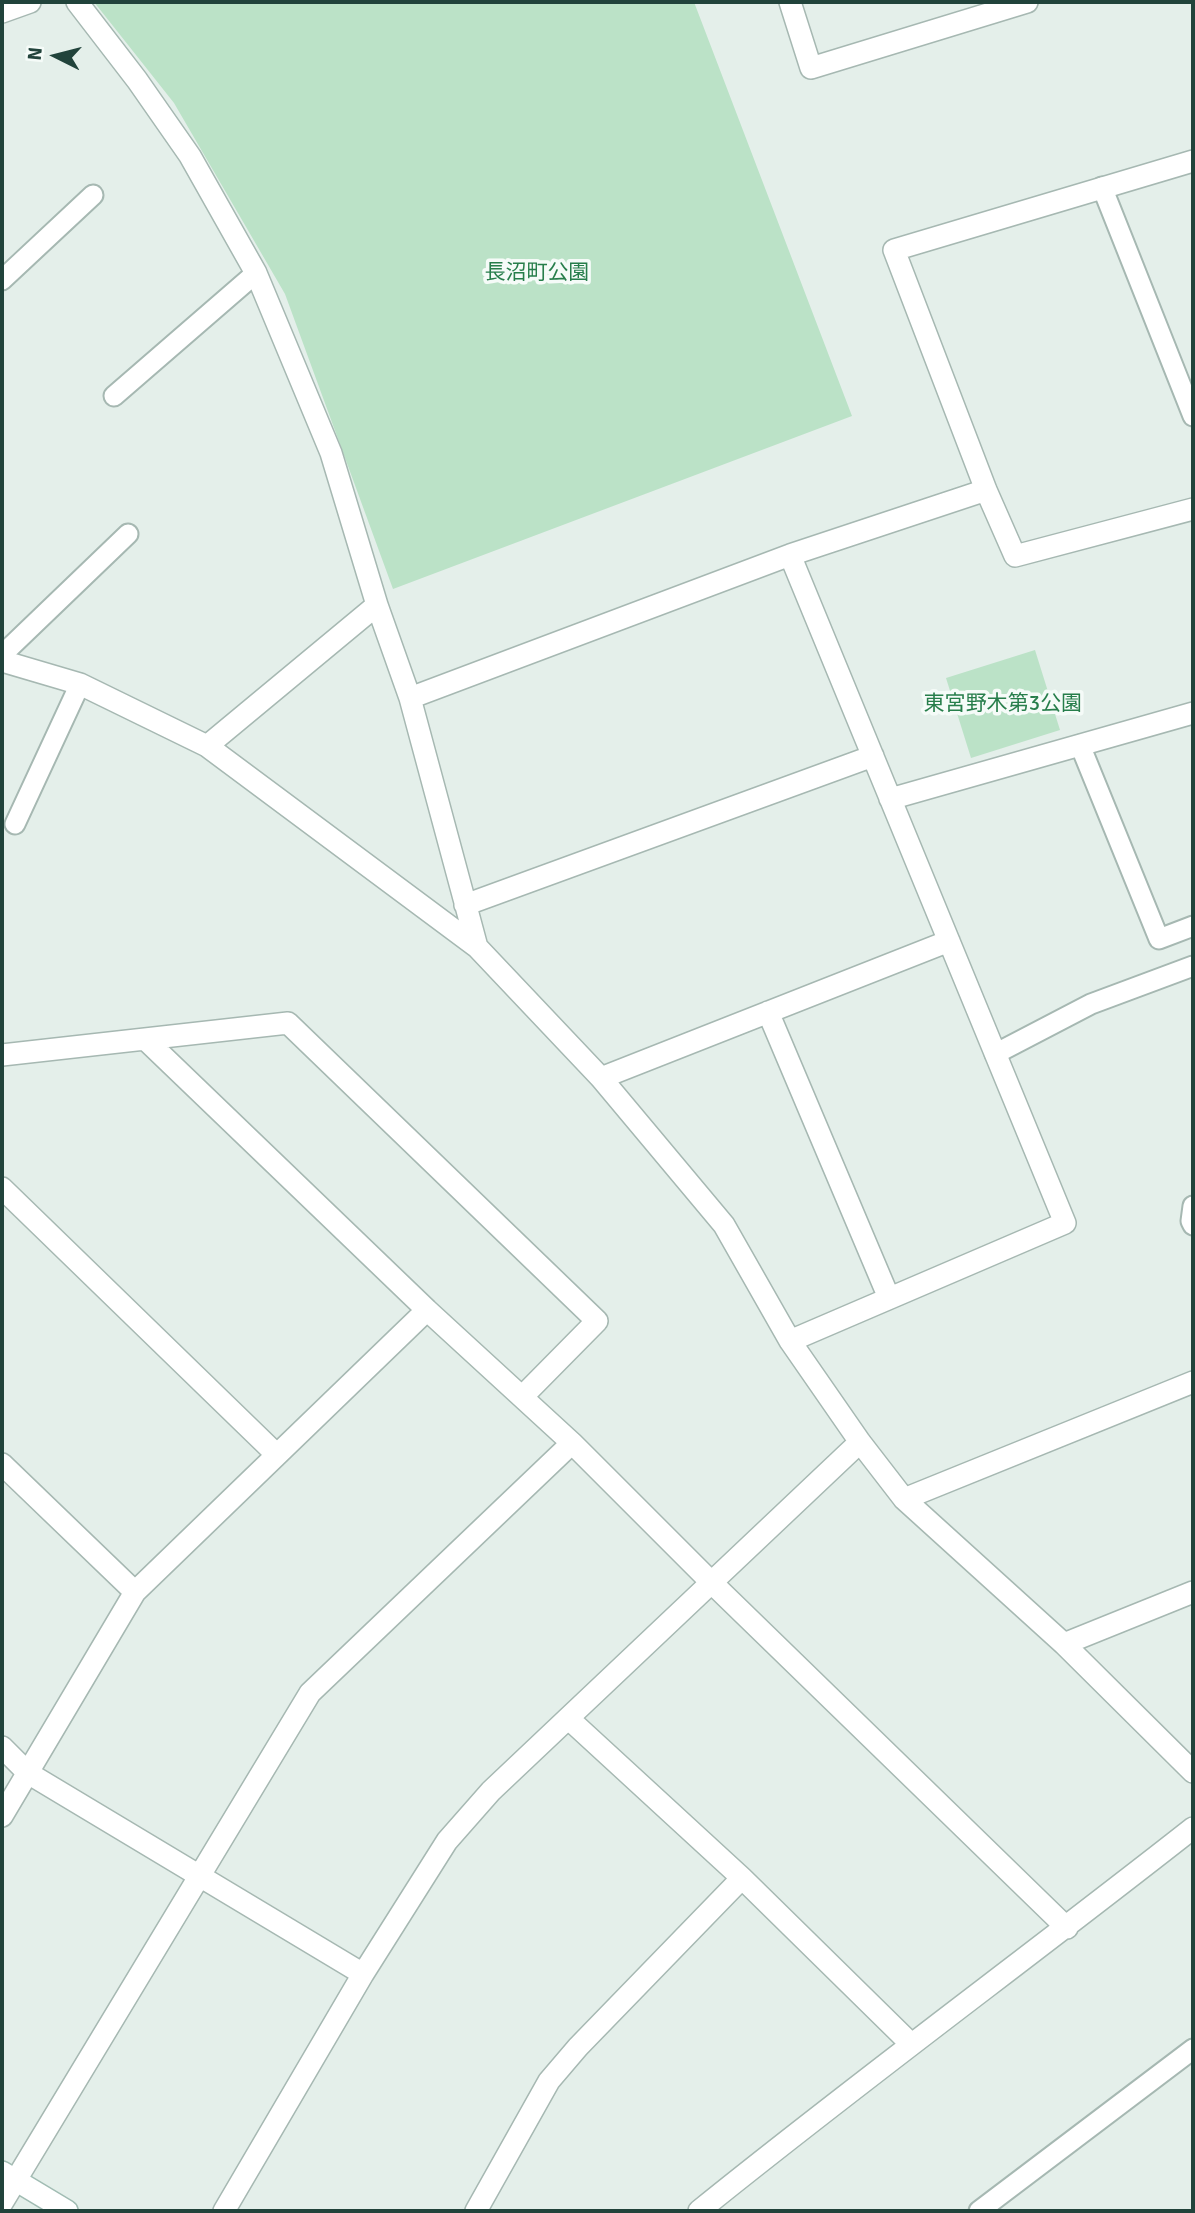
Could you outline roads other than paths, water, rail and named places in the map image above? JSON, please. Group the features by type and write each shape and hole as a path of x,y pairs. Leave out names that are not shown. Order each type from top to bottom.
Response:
{"street":[{"path":"2,12 30,2"},
{"path":"77,2 137,80 190,156 256,273 331,453 377,606 410,698 477,947"},
{"path":"790,2 811,68 1027,2"},
{"path":"1193,161 894,250 986,490 1015,556 1193,509"},
{"path":"410,698 790,555 986,490"},
{"path":"790,555 1065,1223 790,1341"},
{"path":"207,746 377,606"},
{"path":"2,660 80,684 207,746 477,947 601,1078 724,1225 790,1341 860,1442 904,1499 1064,1644 1193,1772"},
{"path":"891,799 1193,713"},
{"path":"465,905 873,757"},
{"path":"601,1078 949,942"},
{"path":"768,1012 889,1298"},
{"path":"2,1055 288,1023 597,1321 522,1397"},
{"path":"145,1039 427,1310 572,1443 1067,1928"},
{"path":"2,1188 276,1454"},
{"path":"2,1816 135,1592 427,1310"},
{"path":"904,1499 1193,1382"},
{"path":"224,2211 363,1974 447,1841 491,1791 860,1442"},
{"path":"2,2203 9,2177 310,1693 572,1443"},
{"path":"2,1464 135,1592"},
{"path":"1064,1644 1193,1592"},
{"path":"569,1719 742,1878 911,2045"},
{"path":"2,1747 28,1773 363,1974"},
{"path":"699,2211 1193,1828"},
{"path":"476,2211 549,2081 742,1878"},
{"path":"9,2177 67,2211"}],"lane":[{"path":"1102,187 1193,416"},
{"path":"2,280 93,195"},
{"path":"114,397 256,273"},
{"path":"2,654 128,534"},
{"path":"15,824 80,684"},
{"path":"1080,745 1159,939 1193,926"},
{"path":"995,1054 1091,1004 1193,966"},
{"path":"1193,1206 1193,1225"},
{"path":"979,2211 1193,2049"}],"park label":[{"name":"長沼町公園","path":"537,273"},
{"name":"東宮野木第3公園","path":"1003,704"}]}
